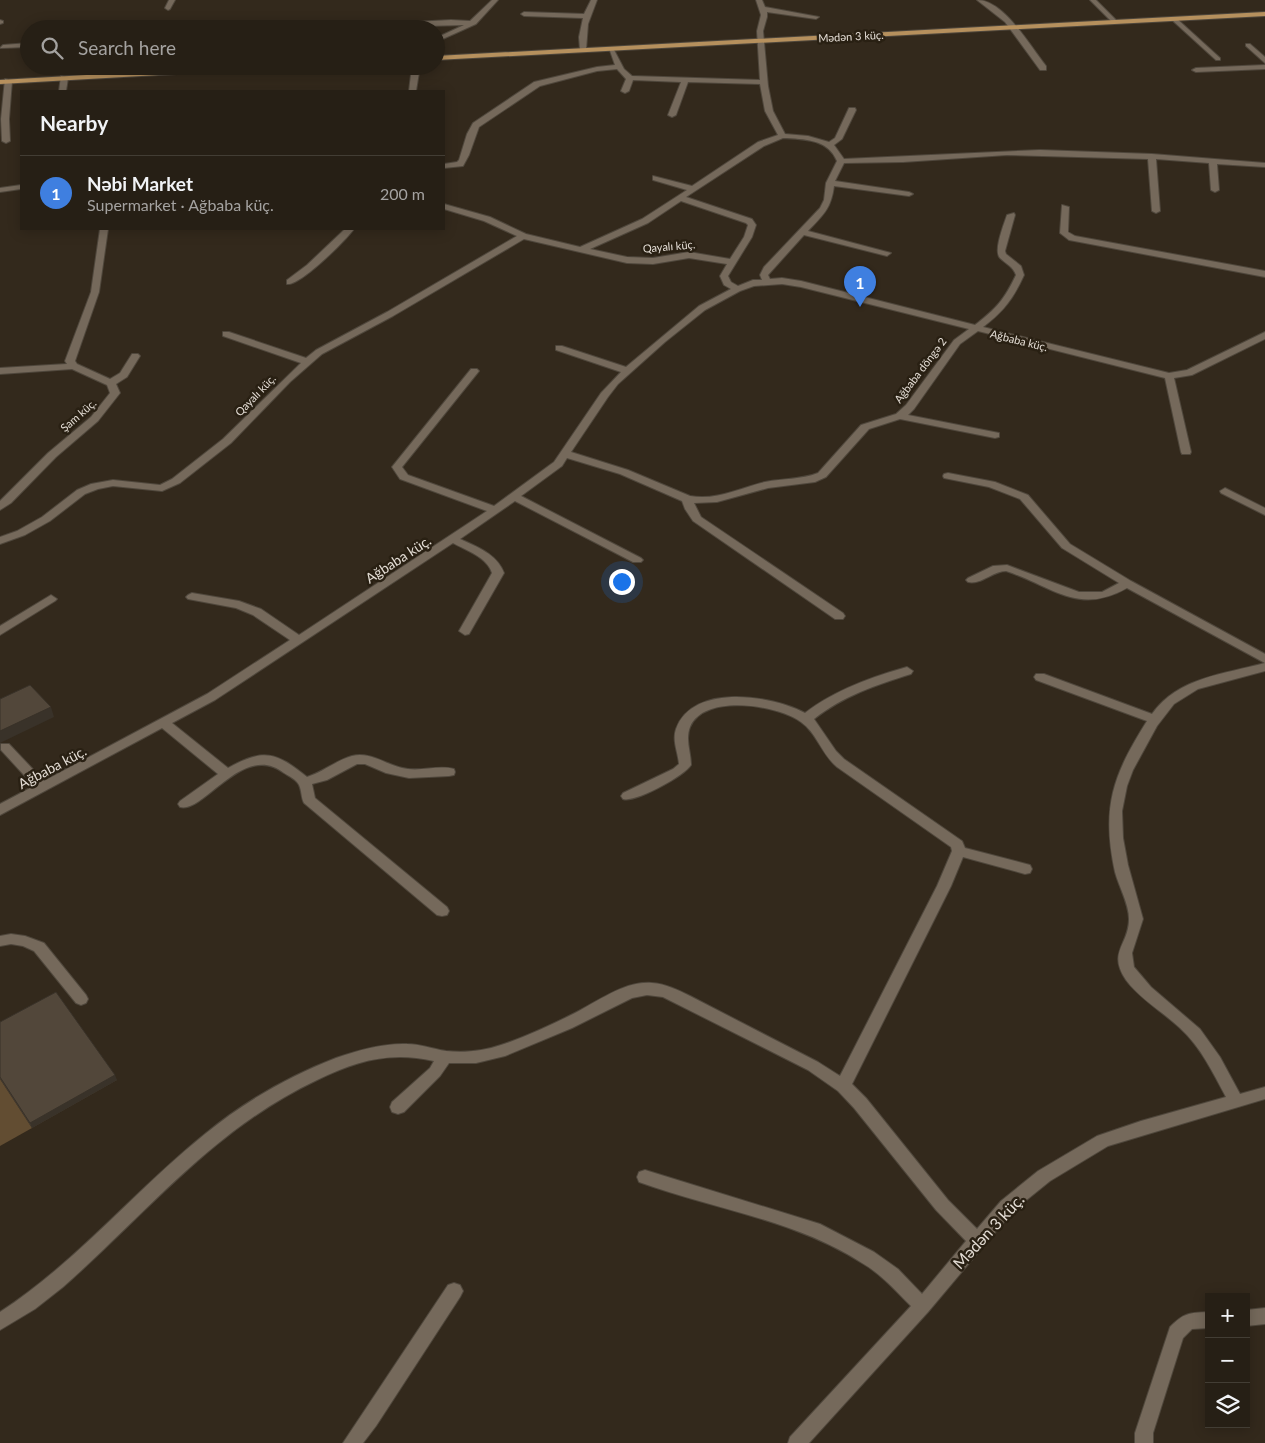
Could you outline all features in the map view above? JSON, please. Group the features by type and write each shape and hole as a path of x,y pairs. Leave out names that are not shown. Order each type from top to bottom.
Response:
{"main road":[{"name":"Mədən 3 küç.","path":"445,58 1265,14"},
{"path":"4,81 89,75"}],"street":[{"path":"168,8 172,0"},
{"path":"445,36 474,23 488,10 495,0"},
{"path":"583,50 581,39 586,16 594,0"},
{"path":"759,0 764,15 760,29 762,41 762,82 773,123 782,136"},
{"path":"980,0 998,10 1043,68"},
{"path":"1093,1 1115,22"},
{"path":"762,9 816,18"},
{"path":"524,14 586,16"},
{"path":"1174,19 1218,59"},
{"path":"445,22 474,23"},
{"path":"1248,45 1265,61"},
{"path":"3,47 20,46"},
{"path":"611,49 620,67 626,76 630,78 762,82"},
{"path":"445,166 460,164 464,160 471,131 476,125 532,86 558,77 620,67"},
{"path":"1196,70 1265,67"},
{"path":"412,90 415,75"},
{"path":"63,90 64,78"},
{"path":"625,91 630,78"},
{"path":"4,81 6,141"},
{"path":"672,115 685,81"},
{"path":"829,145 838,139 852,110"},
{"path":"581,248 628,230 761,144 782,136 815,140 829,145 836,149 841,161 830,183 828,200 824,209 767,269 764,276 767,281"},
{"path":"841,161 1006,153 1076,153 1152,156 1265,165"},
{"path":"1152,156 1156,210"},
{"path":"1213,161 1214,190"},
{"path":"656,178 693,189"},
{"path":"830,183 909,194"},
{"path":"0,190 20,187"},
{"path":"680,198 749,221 752,225 751,233 730,262 724,276 727,283 737,289"},
{"name":"Qayalı küç.","path":"445,206 487,220 523,236 627,260 653,260 689,254 730,262"},
{"path":"1065,207 1064,233 1072,238 1265,274"},
{"name":"Ağbaba döngə 2","path":"566,454 624,472 687,499 699,501 717,499 767,485 811,480 822,475 865,427 900,416 910,407 957,342 974,328 999,312 1020,275 1018,268 1002,255 1001,251 1011,215"},
{"path":"73,366 70,361 72,351 95,292 104,230"},
{"path":"290,282 349,230"},
{"path":"802,232 887,253"},
{"name":"Qayalı küç.","path":"0,540 21,533 46,519 81,492 95,486 113,483 162,488 176,481 227,441 307,362 336,342 390,314 523,236"},
{"name":"Ağbaba küç.","path":"0,810 211,697 495,510 550,470 566,454 604,395 627,371 689,317 737,289 767,281 801,284 1169,376 1189,373 1265,335"},
{"path":"226,334 307,362"},
{"path":"559,348 627,371"},
{"path":"0,371 73,366 111,383 124,375 135,356"},
{"path":"474,371 397,467 404,476 495,510"},
{"path":"1169,376 1186,452"},
{"name":"Şam küç.","path":"0,507 17,492 51,455 110,403 115,393 111,383"},
{"path":"900,416 995,435"},
{"path":"948,476 991,484 1024,497 1066,546 1126,583 1265,659"},
{"path":"1225,490 1265,512"},
{"path":"514,496 637,560"},
{"path":"687,499 690,509 697,519 838,616"},
{"path":"452,539 492,561 497,567 498,573 465,631"},
{"path":"972,580 997,568 1007,568 1075,596 1088,597 1104,595 1126,583"},
{"path":"192,597 239,605 257,612 298,640"},
{"path":"0,632 50,599"},
{"path":"1236,1101 1208,1050 1188,1026 1151,995 1128,970 1123,959 1126,946 1134,933 1137,922 1121,863 1116,831 1116,803 1120,785 1128,766 1154,719 1175,696 1211,681 1265,667"},
{"path":"806,719 818,708 856,686 907,671"},
{"path":"1040,677 1154,719"},
{"path":"628,796 678,772 685,765 685,756 680,739 693,713 705,706 731,701 754,703 783,710 806,719 831,754 845,767 957,844 959,851 924,928 843,1086"},
{"path":"164,723 227,774"},
{"path":"5,747 43,787"},
{"path":"185,804 227,774 256,760 267,759 276,761 305,782 309,800 442,911"},
{"path":"305,782 322,778 354,760 366,759 391,770 409,774 449,772"},
{"path":"959,851 1025,869"},
{"path":"0,941 11,939 25,941 39,947 82,999"},
{"path":"0,1322 51,1286 209,1140 262,1102 322,1070 360,1056 407,1050 460,1058 482,1056 504,1050 575,1020 630,993 648,989 665,991 685,1000 813,1066 843,1086 860,1103 942,1205 976,1240"},
{"path":"398,1108 435,1072 445,1056"},
{"name":"Mədən 3 küç.","path":"797,1443 922,1306 976,1240 1007,1206 1044,1176 1104,1142 1141,1128 1265,1094"},
{"path":"644,1177 814,1229 868,1257 892,1275 922,1306"},
{"path":"352,1443 370,1420 454,1291"},
{"path":"1250,1318 1265,1316"},
{"path":"1144,1443 1144,1433 1176,1333 1188,1321 1205,1320"}],"shaded area":[{"path":"0,1079 32,1128 0,1146"}],"building":[{"path":"30,685 51,707 0,731 0,699"},
{"path":"56,992 115,1075 30,1123 0,1077 0,1022"}],"place":[{"name":"Nəbi Market","path":"860,307"}]}
